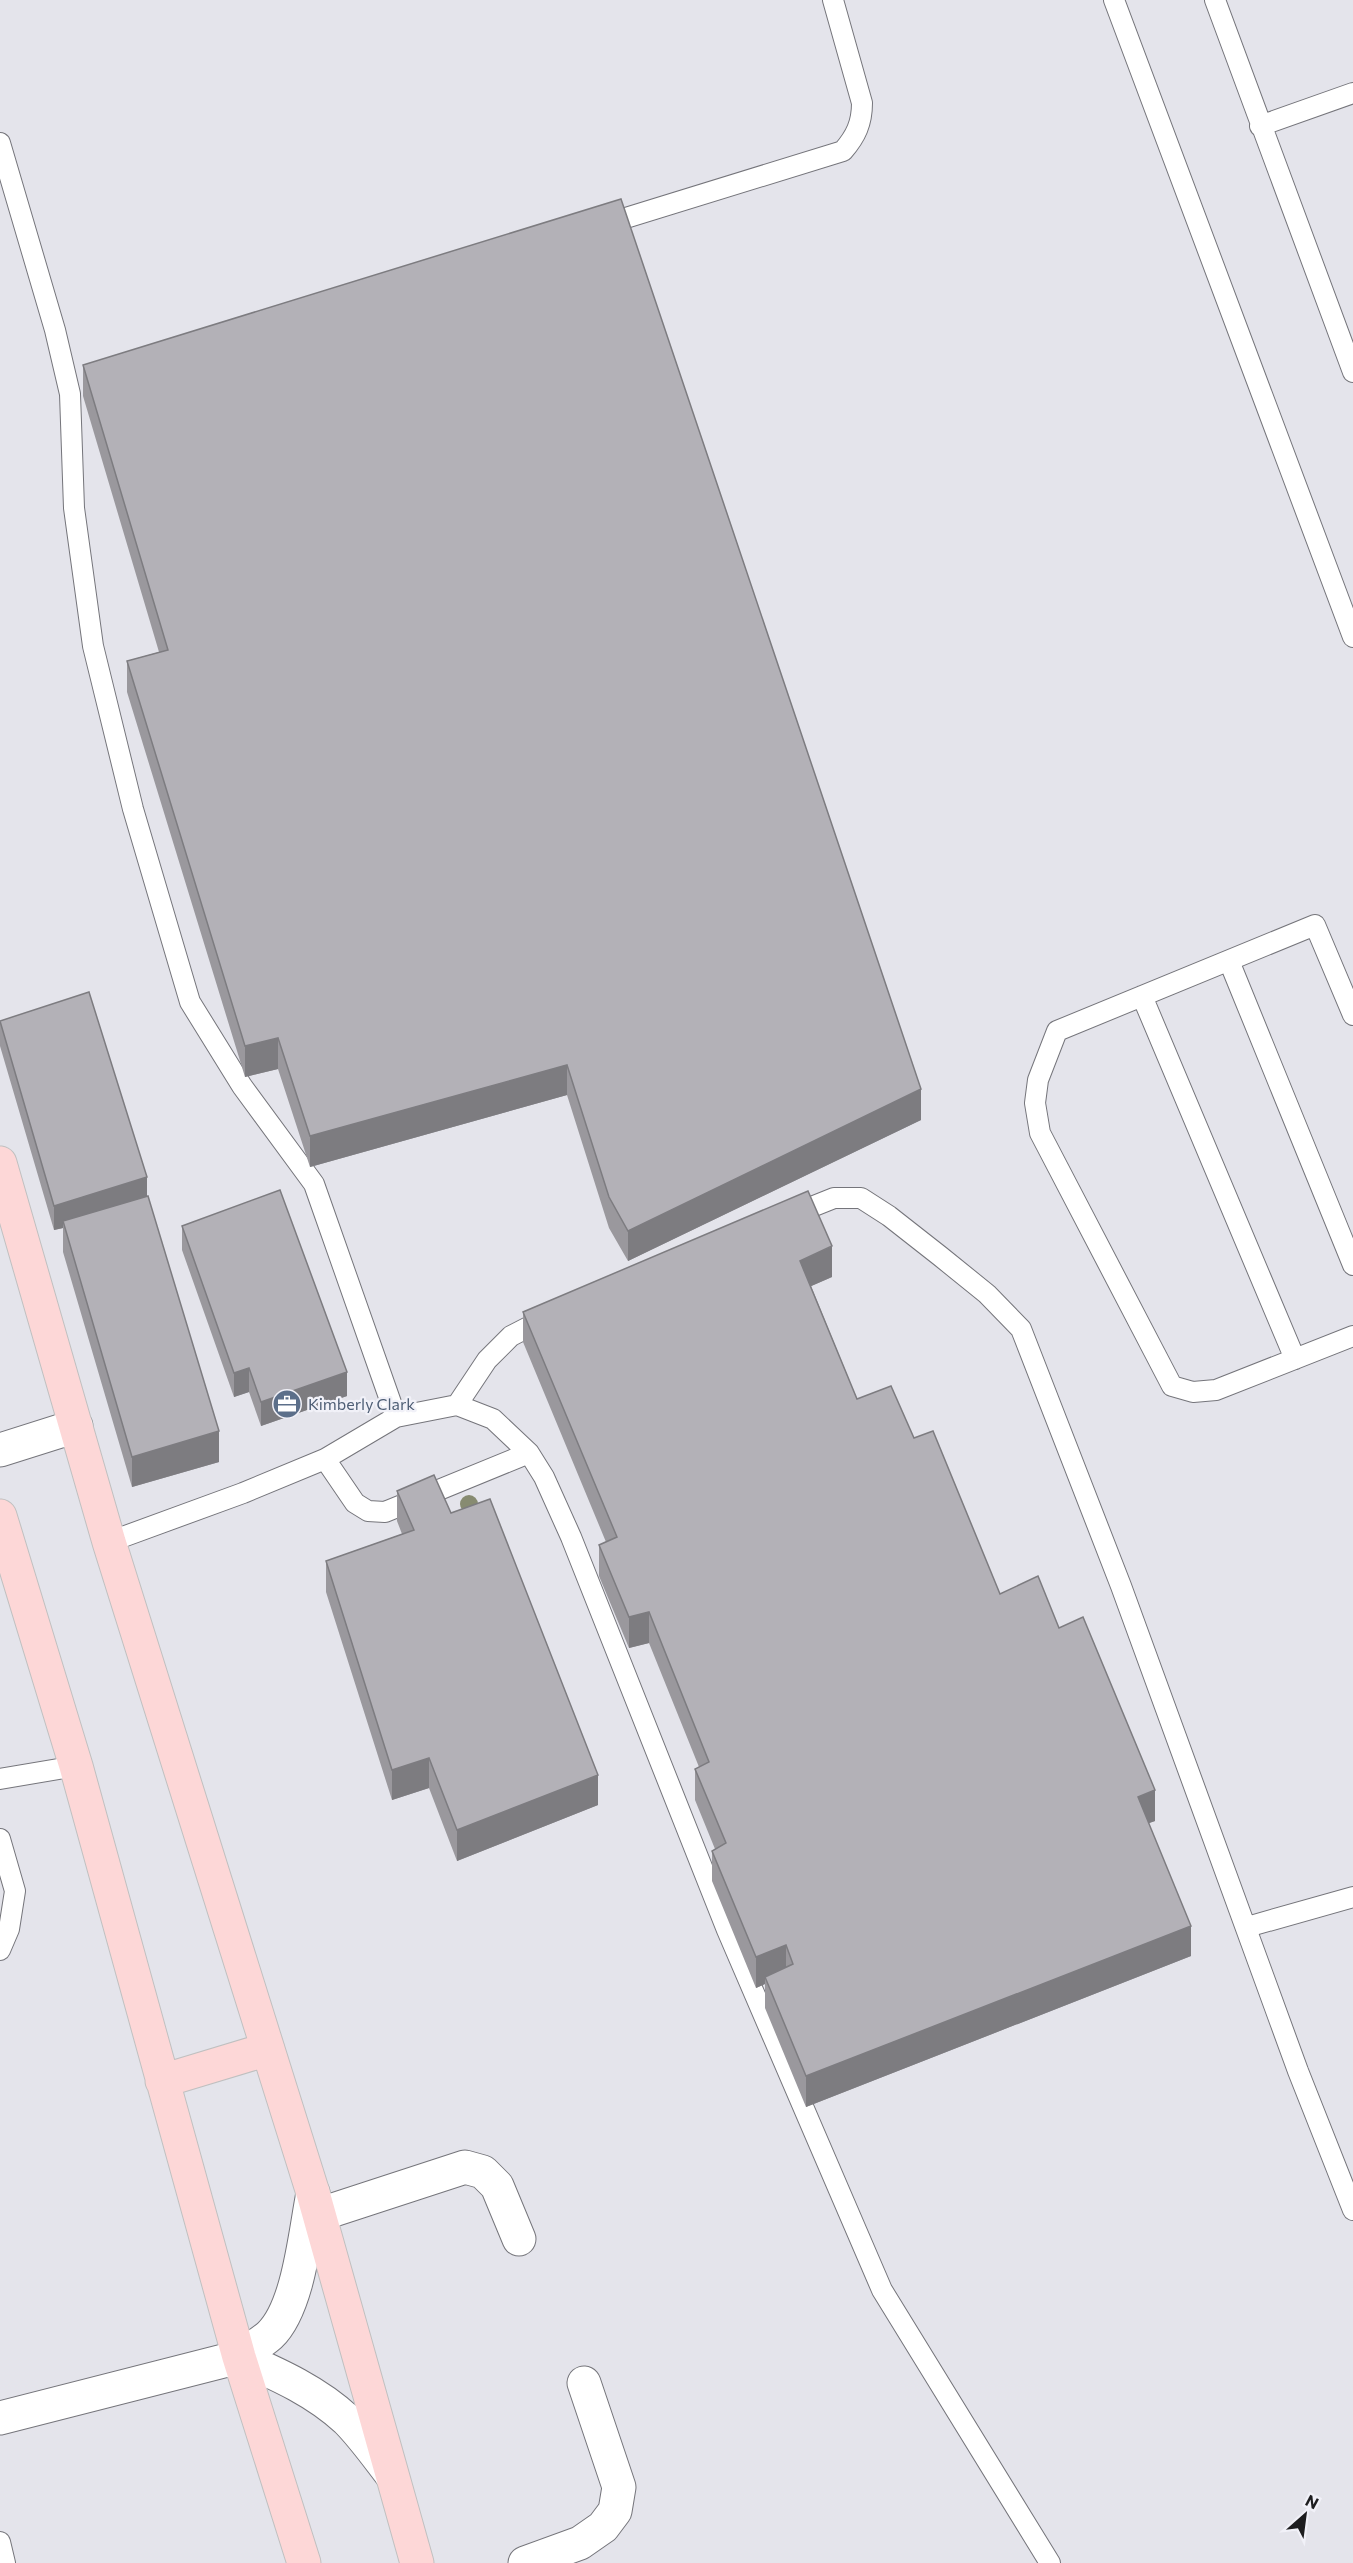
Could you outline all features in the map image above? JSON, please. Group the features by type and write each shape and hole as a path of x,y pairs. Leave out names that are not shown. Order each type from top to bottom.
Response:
{"main road":[{"path":"0,1163 110,1542 315,2204 417,2563"},
{"path":"0,1516 76,1766 239,2357 304,2563"},
{"path":"162,2081 267,2049"}],"street":[{"path":"0,1450 76,1426"},
{"path":"0,2418 239,2357 270,2334 285,2314 315,2204 465,2167 483,2172 497,2186 519,2239"},
{"path":"239,2357 317,2396 347,2421 391,2474"},
{"path":"525,2563 580,2543 603,2527 615,2511 619,2487 584,2383"}],"lane":[{"path":"580,233 843,151 855,137 862,117 862,102 833,0"},
{"path":"1114,0 1353,637"},
{"path":"1215,0 1353,372"},
{"path":"1260,126 1353,93"},
{"path":"0,143 55,330 70,394 74,508 93,646 133,809 190,1002 242,1086 314,1184 396,1418"},
{"path":"70,394 92,387"},
{"path":"1353,1015 1315,926 1057,1031 1038,1080 1035,1103 1040,1133 1172,1386 1193,1392 1216,1390 1353,1336"},
{"path":"1229,961 1353,1265"},
{"path":"1142,996 1295,1359"},
{"path":"768,1225 834,1198 861,1198 889,1216 948,1262 987,1294 1021,1329 1121,1586 1298,2071 1353,2210"},
{"path":"457,1405 487,1360 511,1336 562,1310"},
{"path":"110,1542 243,1493 325,1459 396,1418 457,1405 493,1419 529,1453 544,1477 571,1537 727,1930 882,2289 1050,2563"},
{"path":"325,1459 355,1503 368,1511 385,1512 529,1453"},
{"path":"0,1779 76,1766"},
{"path":"0,1839 15,1891 9,1929 0,1950"},
{"path":"1247,1927 1353,1897"},
{"path":"0,2542 5,2563"}],"building":[{"path":"621,199 921,1089 628,1231 609,1197 567,1065 310,1136 278,1038 245,1046 127,661 168,650 83,365"},
{"path":"89,992 147,1177 54,1206 0,1021"},
{"path":"280,1190 347,1372 261,1402 249,1368 234,1373 182,1226"},
{"path":"808,1191 832,1246 800,1261 857,1399 891,1386 914,1438 933,1431 1000,1594 1038,1576 1059,1628 1083,1617 1155,1790 1138,1797 1191,1926 806,2076 765,1977 793,1964 786,1945 756,1957 712,1851 726,1843 695,1769 709,1762 649,1612 629,1617 599,1545 617,1537 523,1312"},
{"path":"148,1196 219,1431 132,1457 63,1221"},
{"path":"434,1475 451,1513 490,1499 598,1775 457,1830 429,1758 392,1770 326,1561 414,1530 397,1491"}],"place":[{"name":"Kimberly Clark","path":"287,1404"}]}
